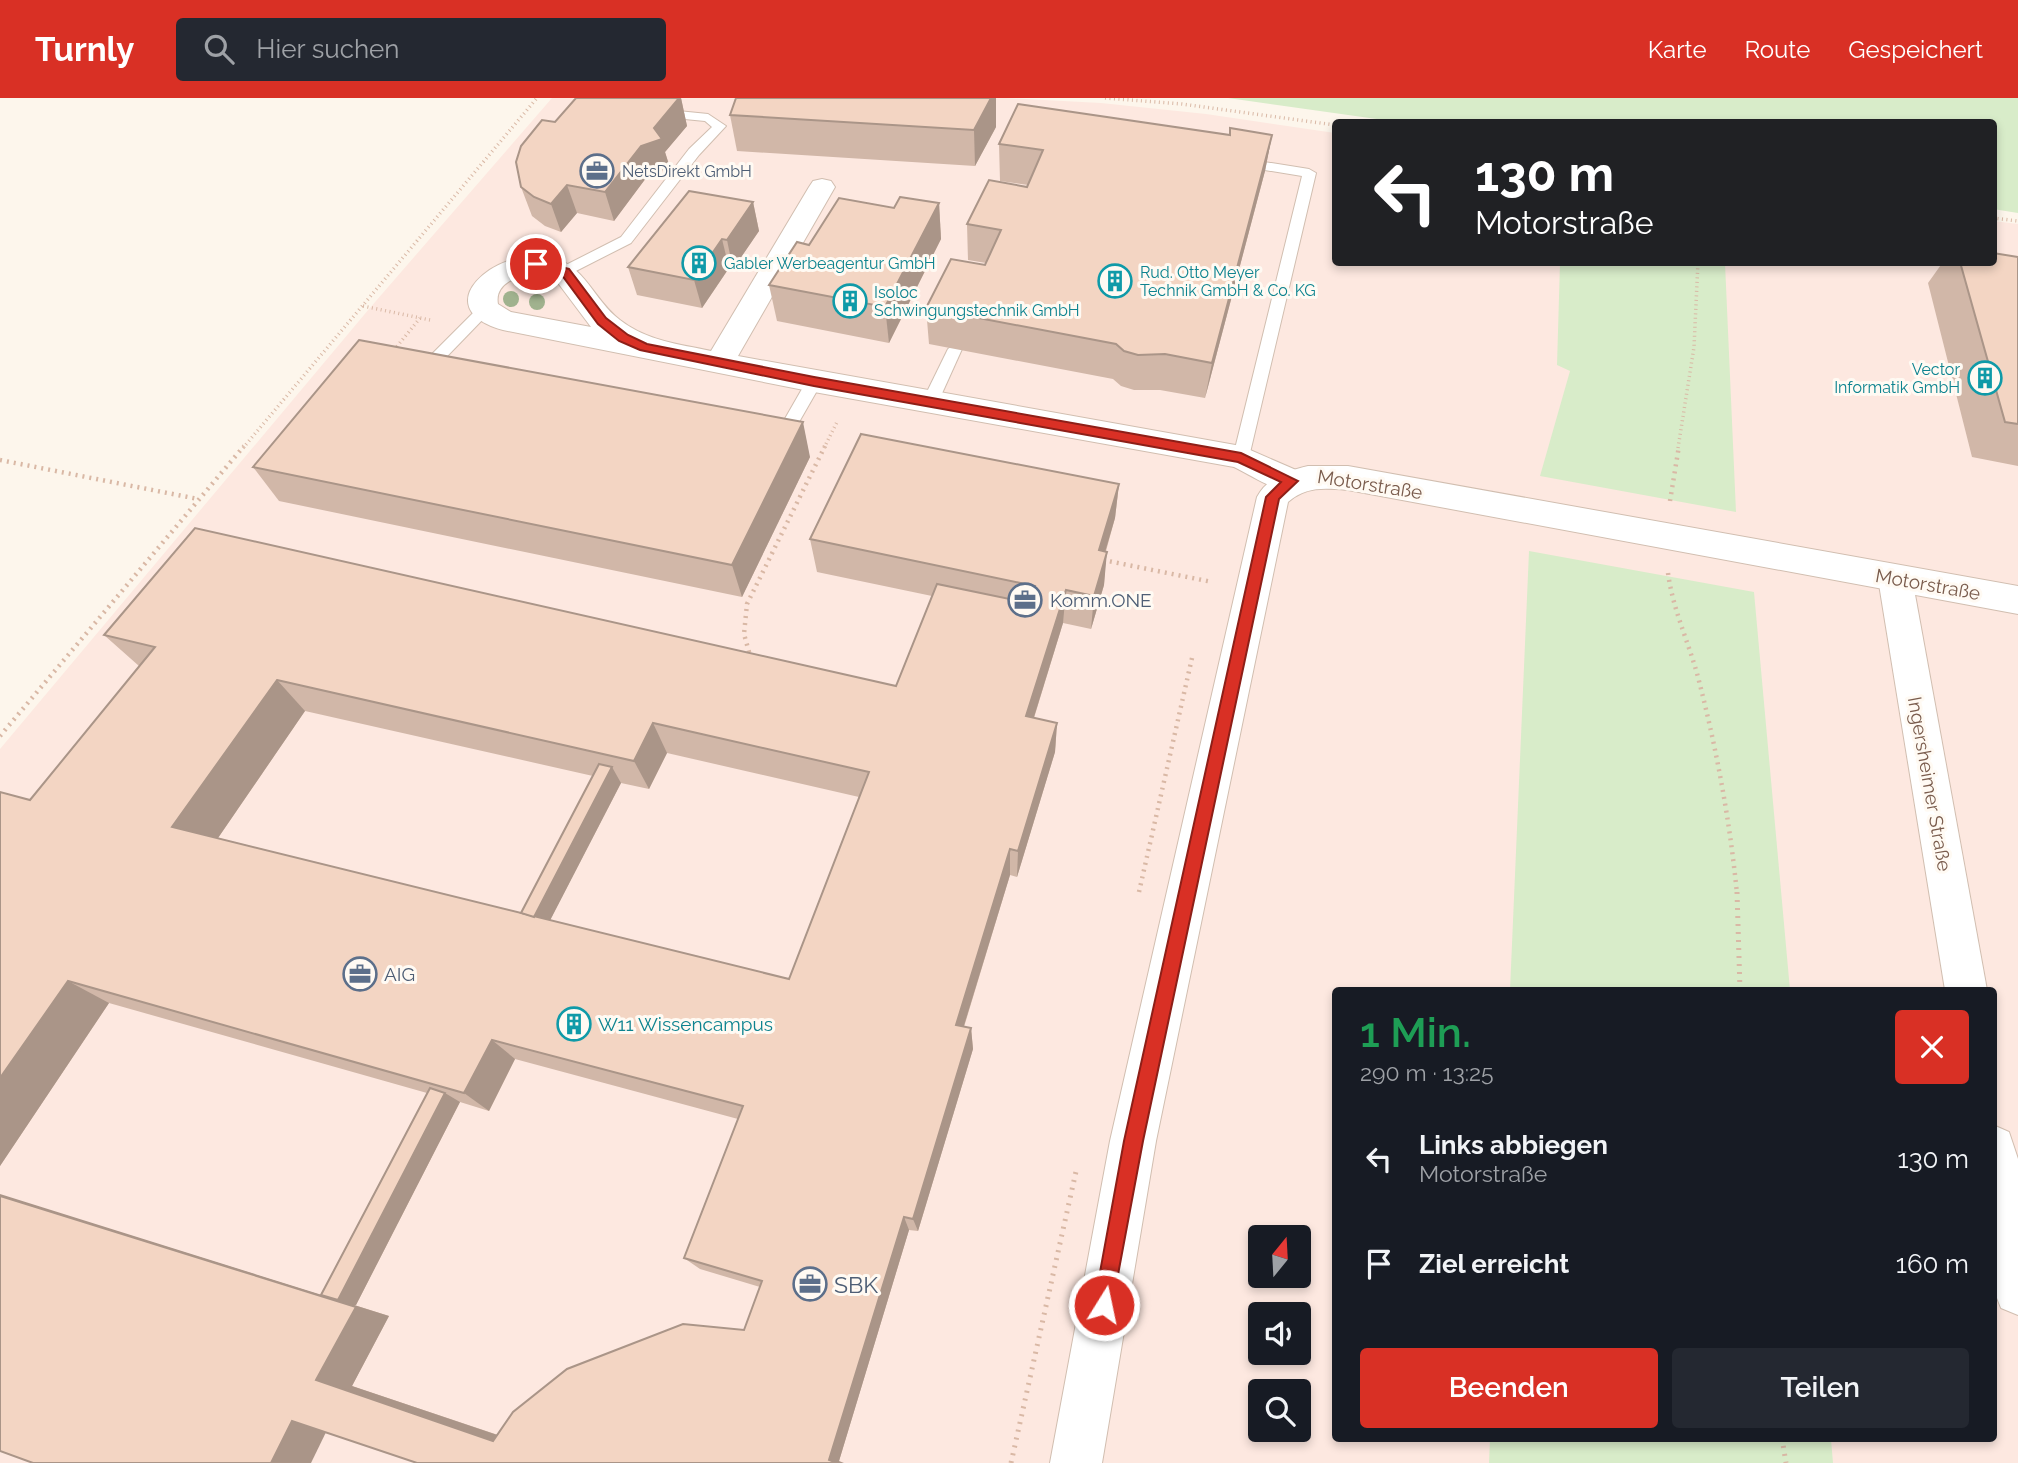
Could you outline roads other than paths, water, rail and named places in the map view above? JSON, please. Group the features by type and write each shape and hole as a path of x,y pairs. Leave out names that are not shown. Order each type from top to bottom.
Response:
{"street":[{"path":"720,361 822,187"},
{"path":"485,308 486,288 510,270 544,265 565,271"},
{"name":"Motorstraße","path":"565,271 602,321 624,338 644,347"},
{"name":"Motorstraße","path":"485,308 496,317 511,321 814,382 931,400 1241,457 1291,481 1308,475 1348,478 2018,600"},
{"path":"1076,1463 1133,1141 1273,497 1291,481"},
{"name":"Ingersheimer Straße","path":"1895,578 1965,987"},
{"path":"1997,1171 2018,1291"}],"lane":[{"path":"565,271 626,240 694,152 720,126 708,118 647,112"},
{"path":"1229,161 1309,173 1241,457"},
{"path":"413,382 485,308"},
{"path":"931,400 955,349"},
{"path":"775,450 814,382"}],"place":[{"name":"NetsDirekt GmbH","path":"597,171"},
{"name":"Gabler Werbeagentur GmbH","path":"699,263"},
{"name":"Rud. Otto Meyer Technik GmbH & Co. KG","path":"1115,281"},
{"name":"Isoloc Schwingungstechnik GmbH","path":"850,301"},
{"name":"Vector Informatik GmbH","path":"1985,378"},
{"name":"Komm.ONE","path":"1025,600"},
{"name":"AIG","path":"360,974"},
{"name":"W11 Wissencampus","path":"574,1024"},
{"name":"SBK","path":"810,1284"}]}
